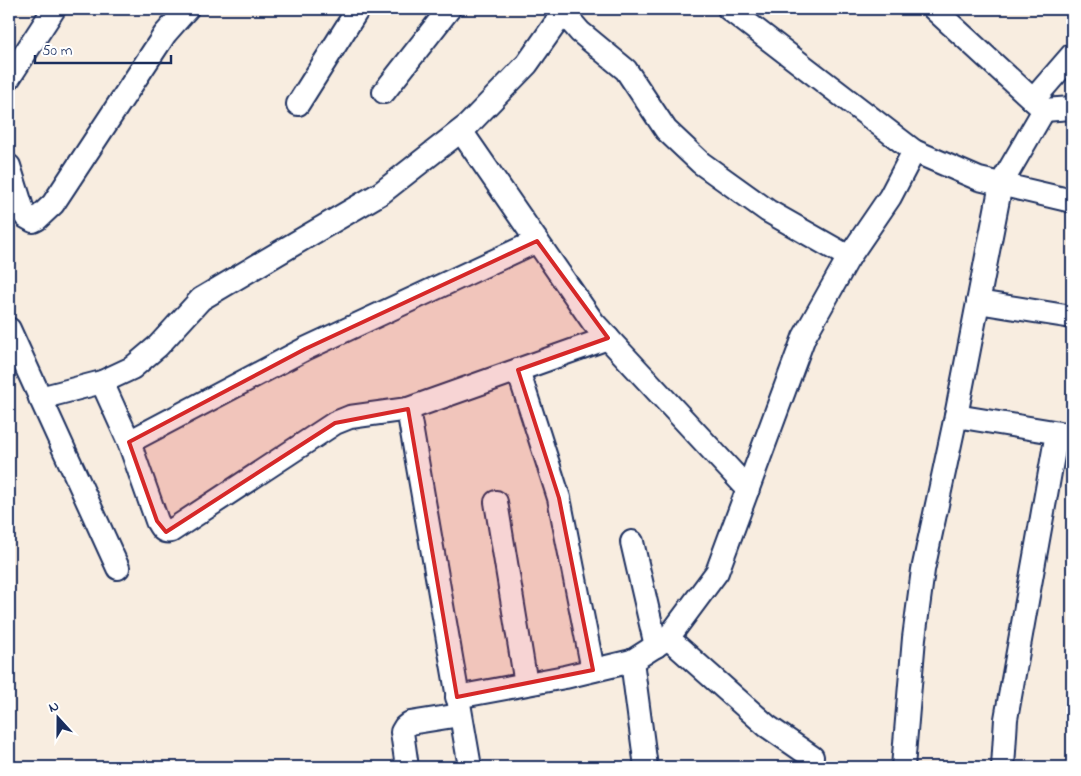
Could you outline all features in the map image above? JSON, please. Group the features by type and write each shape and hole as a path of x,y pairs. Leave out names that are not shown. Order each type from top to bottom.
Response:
{"street":[{"path":"9,78 54,9"},
{"path":"9,166 24,214 33,221 53,204 165,34 187,9"},
{"path":"298,104 358,9"},
{"path":"384,92 449,9"},
{"path":"729,9 914,151 980,179 1072,201"},
{"path":"934,9 1038,105 1072,108"},
{"path":"40,398 102,382 132,368 158,346 201,300 282,250 382,193 460,131 527,64 562,11 580,32 626,70 666,130 702,163 768,212 849,257"},
{"path":"903,767 914,638 923,570 956,416 1000,184 1038,105 1072,55"},
{"path":"460,131 593,322 748,489"},
{"path":"407,767 402,732 410,723 526,684 632,661 662,642 718,572 804,337 849,257 890,197 914,151"},
{"path":"129,442 305,349 537,241"},
{"path":"978,302 1072,316"},
{"path":"9,329 118,568"},
{"path":"102,382 129,442 157,521 161,530 166,532 172,531 335,423 350,417 408,409 608,338"},
{"path":"518,370 559,498 593,670"},
{"path":"408,409 470,767"},
{"path":"956,416 1064,434 1006,719 1002,767"},
{"path":"496,502 526,684"},
{"path":"632,542 662,642 767,726 812,757"},
{"path":"632,661 646,767"}],"highlighted area":[{"path":"537,241 608,338 518,370 559,498 593,670 457,697 408,409 335,423 166,532 157,521 129,442 305,349"}]}
